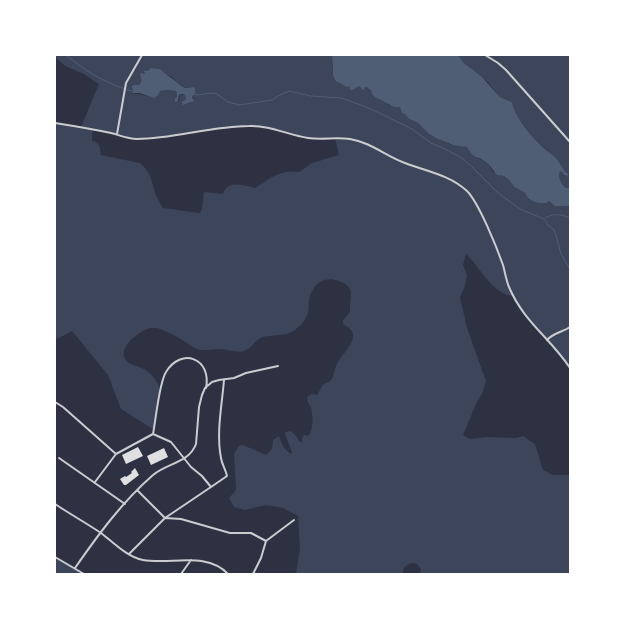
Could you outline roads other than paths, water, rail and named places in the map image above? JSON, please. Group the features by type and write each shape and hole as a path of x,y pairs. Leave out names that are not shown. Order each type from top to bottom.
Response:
{"street":[{"path":"117,134 126,83 142,55"},
{"path":"485,55 506,70 570,142"},
{"path":"55,123 117,134 134,139 233,127 259,126 308,138 350,139 376,148 404,163 450,179 472,197 503,265 508,286 513,296 528,319 570,368"},
{"path":"547,340 550,336 570,327"},
{"path":"75,568 100,533 137,490 154,474 184,459 194,450 199,407 207,382 204,368 200,363 190,358 180,360 166,372 162,381 153,434"},
{"path":"205,388 212,382 278,366"},
{"path":"129,554 165,518 227,476 228,474 221,461 219,433 224,380"},
{"path":"55,401 116,454"},
{"path":"55,401 55,411"},
{"path":"153,434 171,442 191,468 202,476 211,487"},
{"path":"94,482 116,454 153,434"},
{"path":"59,458 125,504"},
{"path":"137,490 165,518 181,519 230,533 251,533 266,541"},
{"path":"55,504 136,558 144,560 208,562 222,567 228,574"},
{"path":"253,574 261,558 266,541 294,520"},
{"path":"55,557 84,574"},
{"path":"181,574 191,560"}],"waterway":[{"path":"66,55 97,77 132,91"},
{"path":"194,94 217,94 228,102 239,105 272,100 289,91 311,96 341,98 373,110 412,129 431,143 462,158 498,193 520,209 544,219 554,230 561,254 570,269"},
{"path":"545,218 551,215 570,218"}]}
